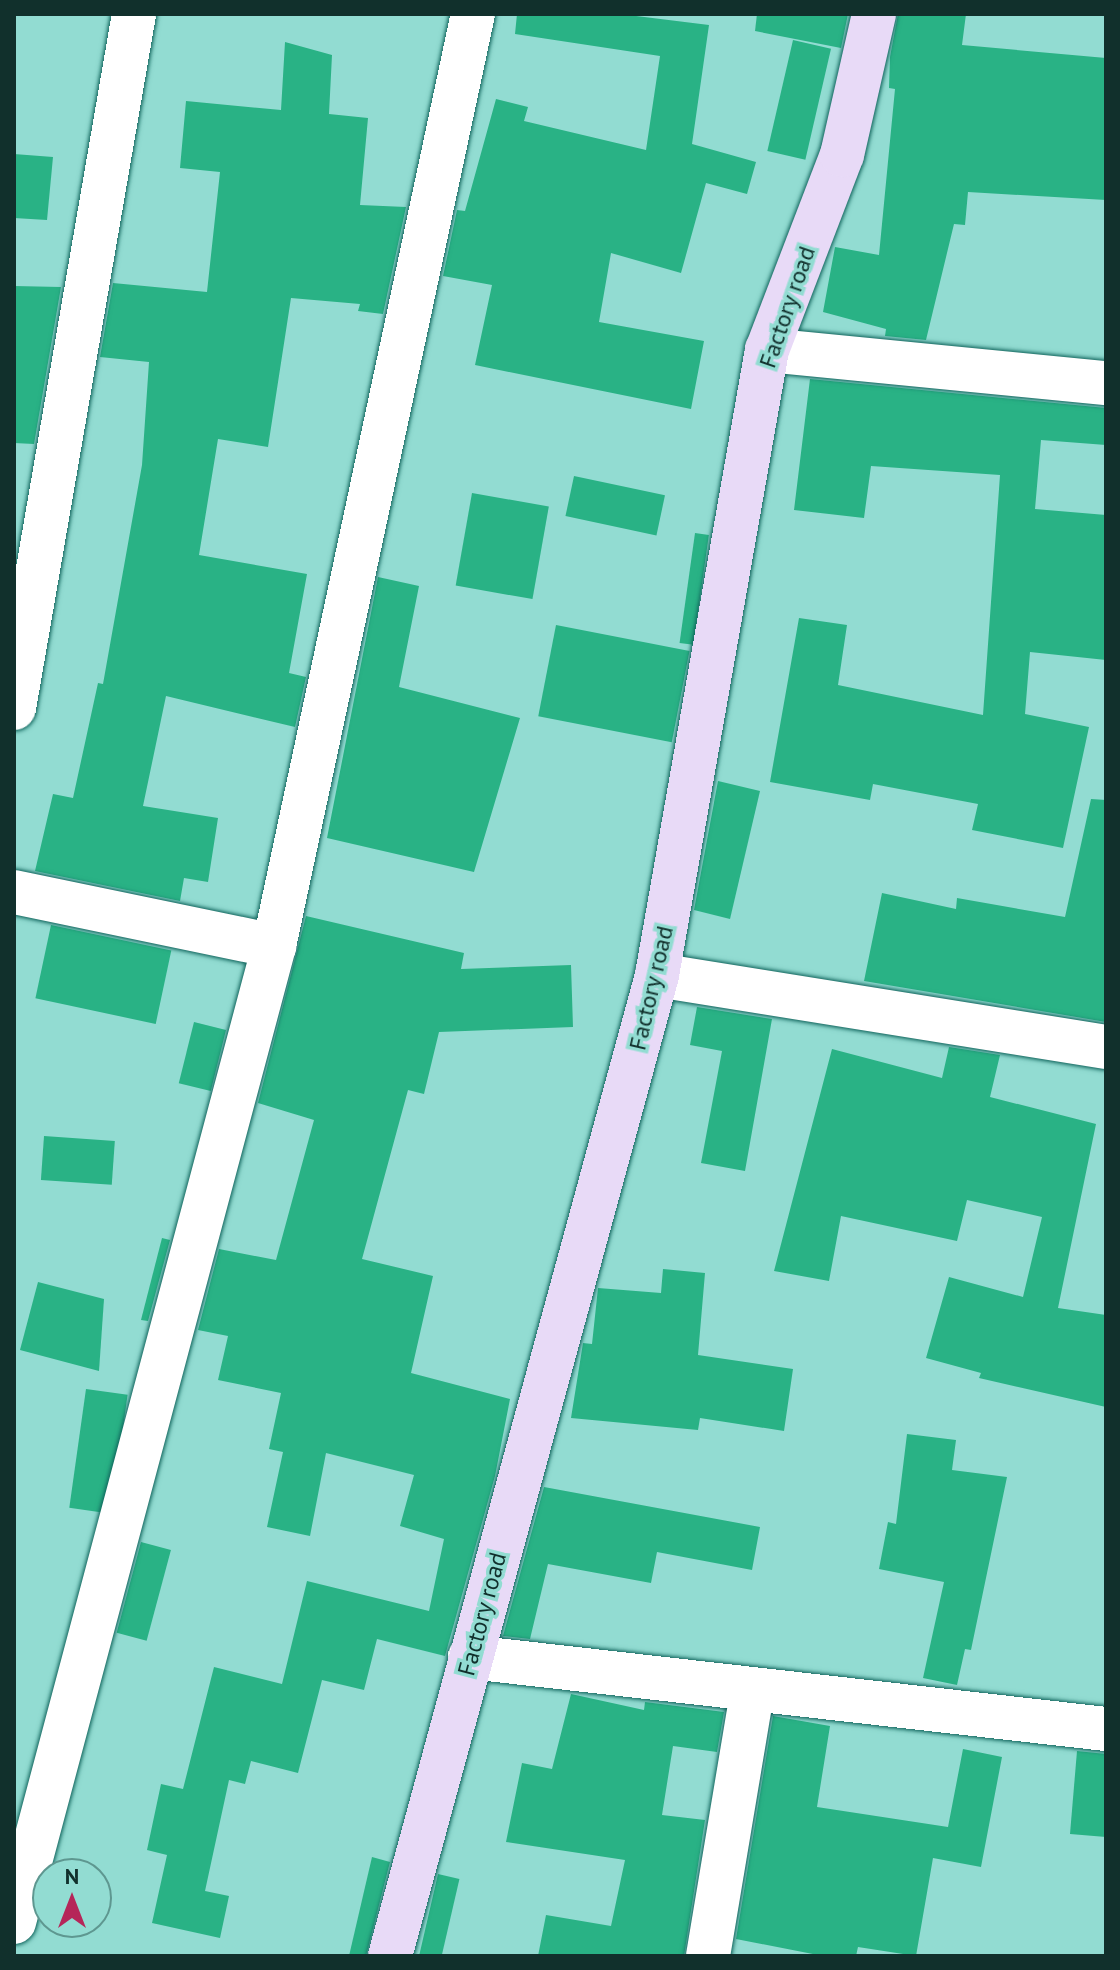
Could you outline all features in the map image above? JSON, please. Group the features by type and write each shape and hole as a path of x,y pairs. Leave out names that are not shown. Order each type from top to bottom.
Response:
{"street":[{"path":"14,708 134,14"},
{"path":"14,1922 274,946 473,14"},
{"name":"Factory road","path":"390,1956 657,975 767,350 842,155 874,14"},
{"path":"767,350 1106,383"},
{"path":"14,892 274,946"},
{"path":"657,975 1106,1047"},
{"path":"470,1657 752,1693 1106,1729"},
{"path":"708,1956 752,1693"}],"building":[{"path":"517,14 620,14 709,25 692,144 756,162 747,194 706,183 681,273 611,253 599,322 704,341 691,409 475,365 492,285 443,276 457,210 465,211 496,99 528,107 524,121 646,150 660,56 515,34"},
{"path":"757,14 848,14 841,48 755,31"},
{"path":"898,14 966,14 962,45 1106,58 1106,200 968,192 965,225 954,224 926,340 885,336 886,329 823,312 835,247 879,255 895,89 889,88 890,57"},
{"path":"793,40 831,49 805,160 767,151"},
{"path":"285,42 332,55 329,114 368,118 360,205 406,207 383,314 358,311 360,304 291,298 268,447 218,439 199,555 307,574 289,673 306,677 295,727 166,696 143,806 218,818 208,882 184,878 180,901 35,871 53,794 73,798 98,683 103,684 142,465 149,362 100,357 113,283 207,292 220,172 180,168 186,101 281,110"},
{"path":"14,154 53,157 47,220 14,218"},
{"path":"14,286 61,287 34,444 14,443"},
{"path":"810,379 1106,408 1106,445 1041,440 1035,509 1106,515 1106,660 1030,652 1025,714 1089,727 1063,848 972,830 978,804 873,784 870,800 770,782 799,618 847,625 838,685 983,715 1000,475 871,466 864,518 794,510"},
{"path":"574,476 665,495 656,535 565,516"},
{"path":"472,493 549,507 532,599 456,586"},
{"path":"695,533 709,535 693,645 680,643"},
{"path":"378,577 419,586 399,687 520,718 474,872 327,838"},
{"path":"556,625 690,651 672,742 538,716"},
{"path":"718,781 760,791 730,919 694,910"},
{"path":"1091,799 1106,800 1106,1022 864,981 882,893 956,909 957,898 1065,917"},
{"path":"306,916 464,953 461,969 571,965 573,1027 439,1032 424,1094 408,1090 362,1259 433,1276 411,1373 510,1399 495,1476 445,1656 377,1639 364,1690 322,1680 298,1773 251,1761 245,1784 229,1780 205,1891 229,1896 220,1938 152,1923 167,1855 147,1850 161,1784 183,1789 214,1667 282,1684 307,1581 429,1611 444,1539 400,1526 414,1475 326,1453 310,1536 267,1527 283,1452 269,1449 281,1393 218,1380 228,1336 198,1330 219,1249 276,1260 314,1120 258,1103"},
{"path":"51,925 171,951 156,1024 35,998"},
{"path":"697,1007 772,1019 745,1171 701,1163 722,1051 690,1045"},
{"path":"194,1022 226,1030 211,1091 179,1083"},
{"path":"949,1047 1000,1055 990,1097 1096,1124 1058,1308 1106,1315 1106,1407 979,1378 981,1373 926,1358 949,1277 1023,1297 1042,1217 967,1200 957,1241 841,1216 829,1281 774,1271 832,1049 942,1078"},
{"path":"44,1136 115,1141 112,1185 41,1180"},
{"path":"162,1238 170,1240 148,1321 141,1320"},
{"path":"663,1269 705,1273 698,1355 793,1369 784,1431 700,1418 698,1430 571,1418 583,1343 592,1344 598,1288 661,1293"},
{"path":"38,1282 104,1299 99,1371 20,1350"},
{"path":"86,1389 128,1395 111,1514 69,1508"},
{"path":"907,1434 956,1440 952,1470 1007,1477 971,1650 965,1649 957,1685 923,1678 944,1582 879,1569 888,1522 896,1524"},
{"path":"544,1487 760,1527 752,1570 657,1552 651,1583 548,1564 530,1639 503,1636"},
{"path":"141,1542 171,1550 147,1641 117,1633"},
{"path":"571,1694 644,1710 645,1702 724,1712 717,1752 673,1746 662,1815 705,1820 684,1956 538,1956 546,1915 611,1926 625,1860 506,1842 522,1763 552,1769"},
{"path":"773,1716 830,1726 817,1807 948,1827 963,1749 1002,1757 981,1867 933,1858 916,1956 858,1947 856,1956 823,1956 736,1939"},
{"path":"1077,1751 1106,1754 1106,1837 1070,1834"},
{"path":"372,1857 390,1862 366,1956 349,1956"},
{"path":"438,1874 459,1879 442,1956 419,1956"}]}
